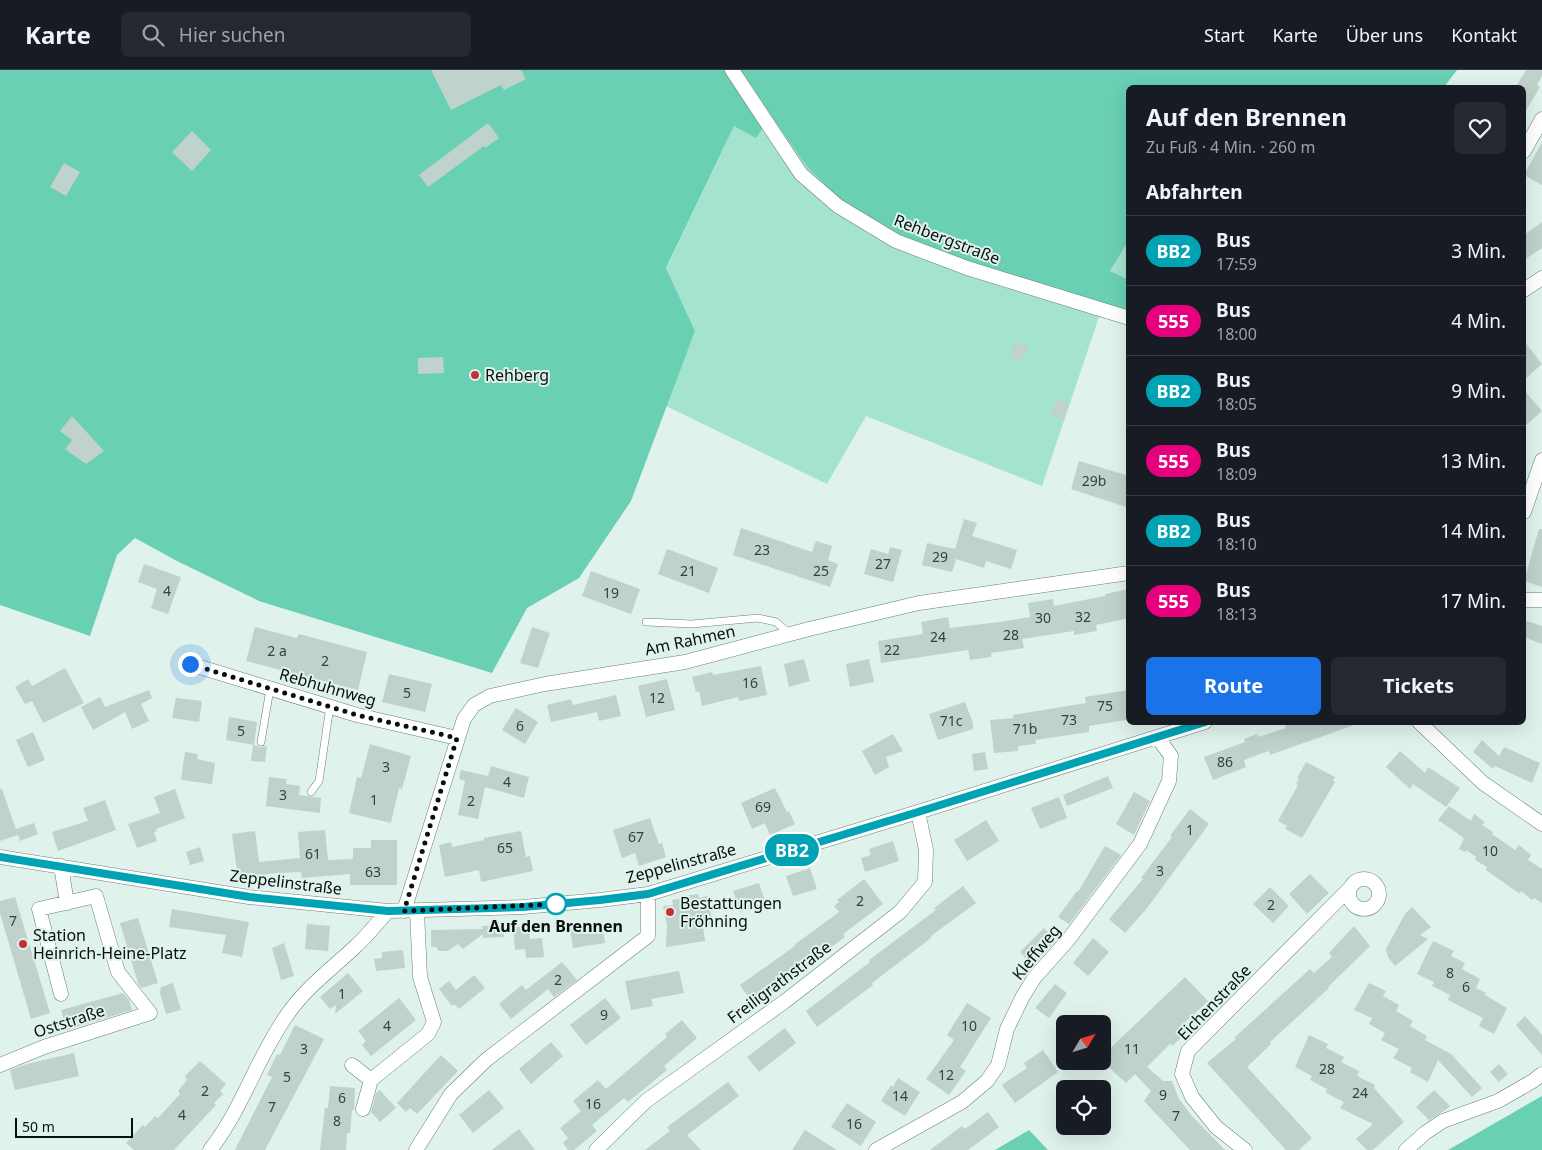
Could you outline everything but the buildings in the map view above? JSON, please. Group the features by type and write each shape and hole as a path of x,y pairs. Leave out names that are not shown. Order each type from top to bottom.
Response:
{"street":[{"name":"Rehbergstraße","path":"732,70 801,174 838,206 896,241 967,268 1126,317"},
{"path":"1526,148 1542,119"},
{"path":"1526,289 1542,278"},
{"path":"1526,506 1542,460"},
{"name":"Am Rahmen","path":"371,1080 428,1034 434,1022 420,977 411,911 457,738 464,719 474,706 490,696 545,684 685,662 790,634 920,603 1126,573"},
{"path":"1526,600 1542,600"},
{"name":"Rebhuhnweg","path":"190,664 357,715 457,738"},
{"name":"Zeppelinstraße","path":"0,858 250,897 388,911 523,907 600,900 648,894 1195,725"},
{"path":"1422,725 1483,783 1542,824"},
{"name":"Kleffweg","path":"876,1150 962,1102 986,1081 998,1065 1007,1028 1035,977 1068,940 1140,844 1169,781 1171,756 1158,738"},
{"name":"Freiligrathstraße","path":"596,1150 646,1101 784,1002 900,912 925,882 926,850 918,812"},
{"path":"60,994 39,909 67,903 61,866"},
{"name":"Eichenstraße","path":"1245,1150 1216,1127 1192,1097 1182,1074 1188,1051 1350,888"},
{"path":"416,1150 450,1094 486,1060 648,936 648,894"},
{"name":"Oststraße","path":"0,1064 44,1046 150,1013 118,972 96,896 67,903"},
{"path":"210,1150 224,1132 244,1097 258,1062 287,1015 305,992 359,944 388,911"},
{"path":"352,1065 371,1080 363,1109"},
{"path":"1406,1150 1425,1133 1443,1121 1498,1101 1542,1074"}],"lane":[{"path":"646,622 692,624 758,618 776,622 790,634"},
{"path":"261,742 270,689"},
{"path":"311,792 320,781 330,706"}],"green space":[{"path":"0,70 1457,70 1446,85 1126,85 1126,245 1110,271 1126,279 1126,314 918,247 840,200 808,168 771,116 756,138 734,126 666,268 695,331 631,501 579,578 527,608 492,673 259,601 135,538 117,555 90,636 0,605"},
{"path":"771,116 808,168 840,200 1102,308 1042,486 866,416 827,484 666,406 695,331 666,269 734,126"},
{"path":"1126,245 1126,279 1110,271"},
{"path":"1542,1096 1542,1150 1448,1150"},
{"path":"1029,1130 1048,1150 995,1150"}],"bus line":[{"name":"BB2","path":"0,857 250,897 388,911 523,907 600,900 648,894 1196,725"}],"place":[{"name":"Rehberg","path":"475,375"},
{"name":"Auf den Brennen","path":"556,904"},
{"name":"Bestattungen Fröhning","path":"670,912"},
{"name":"Station Heinrich-Heine-Platz","path":"23,944"}],"route":[{"path":"190,664 357,715 457,738 404,911 556,904"}]}
